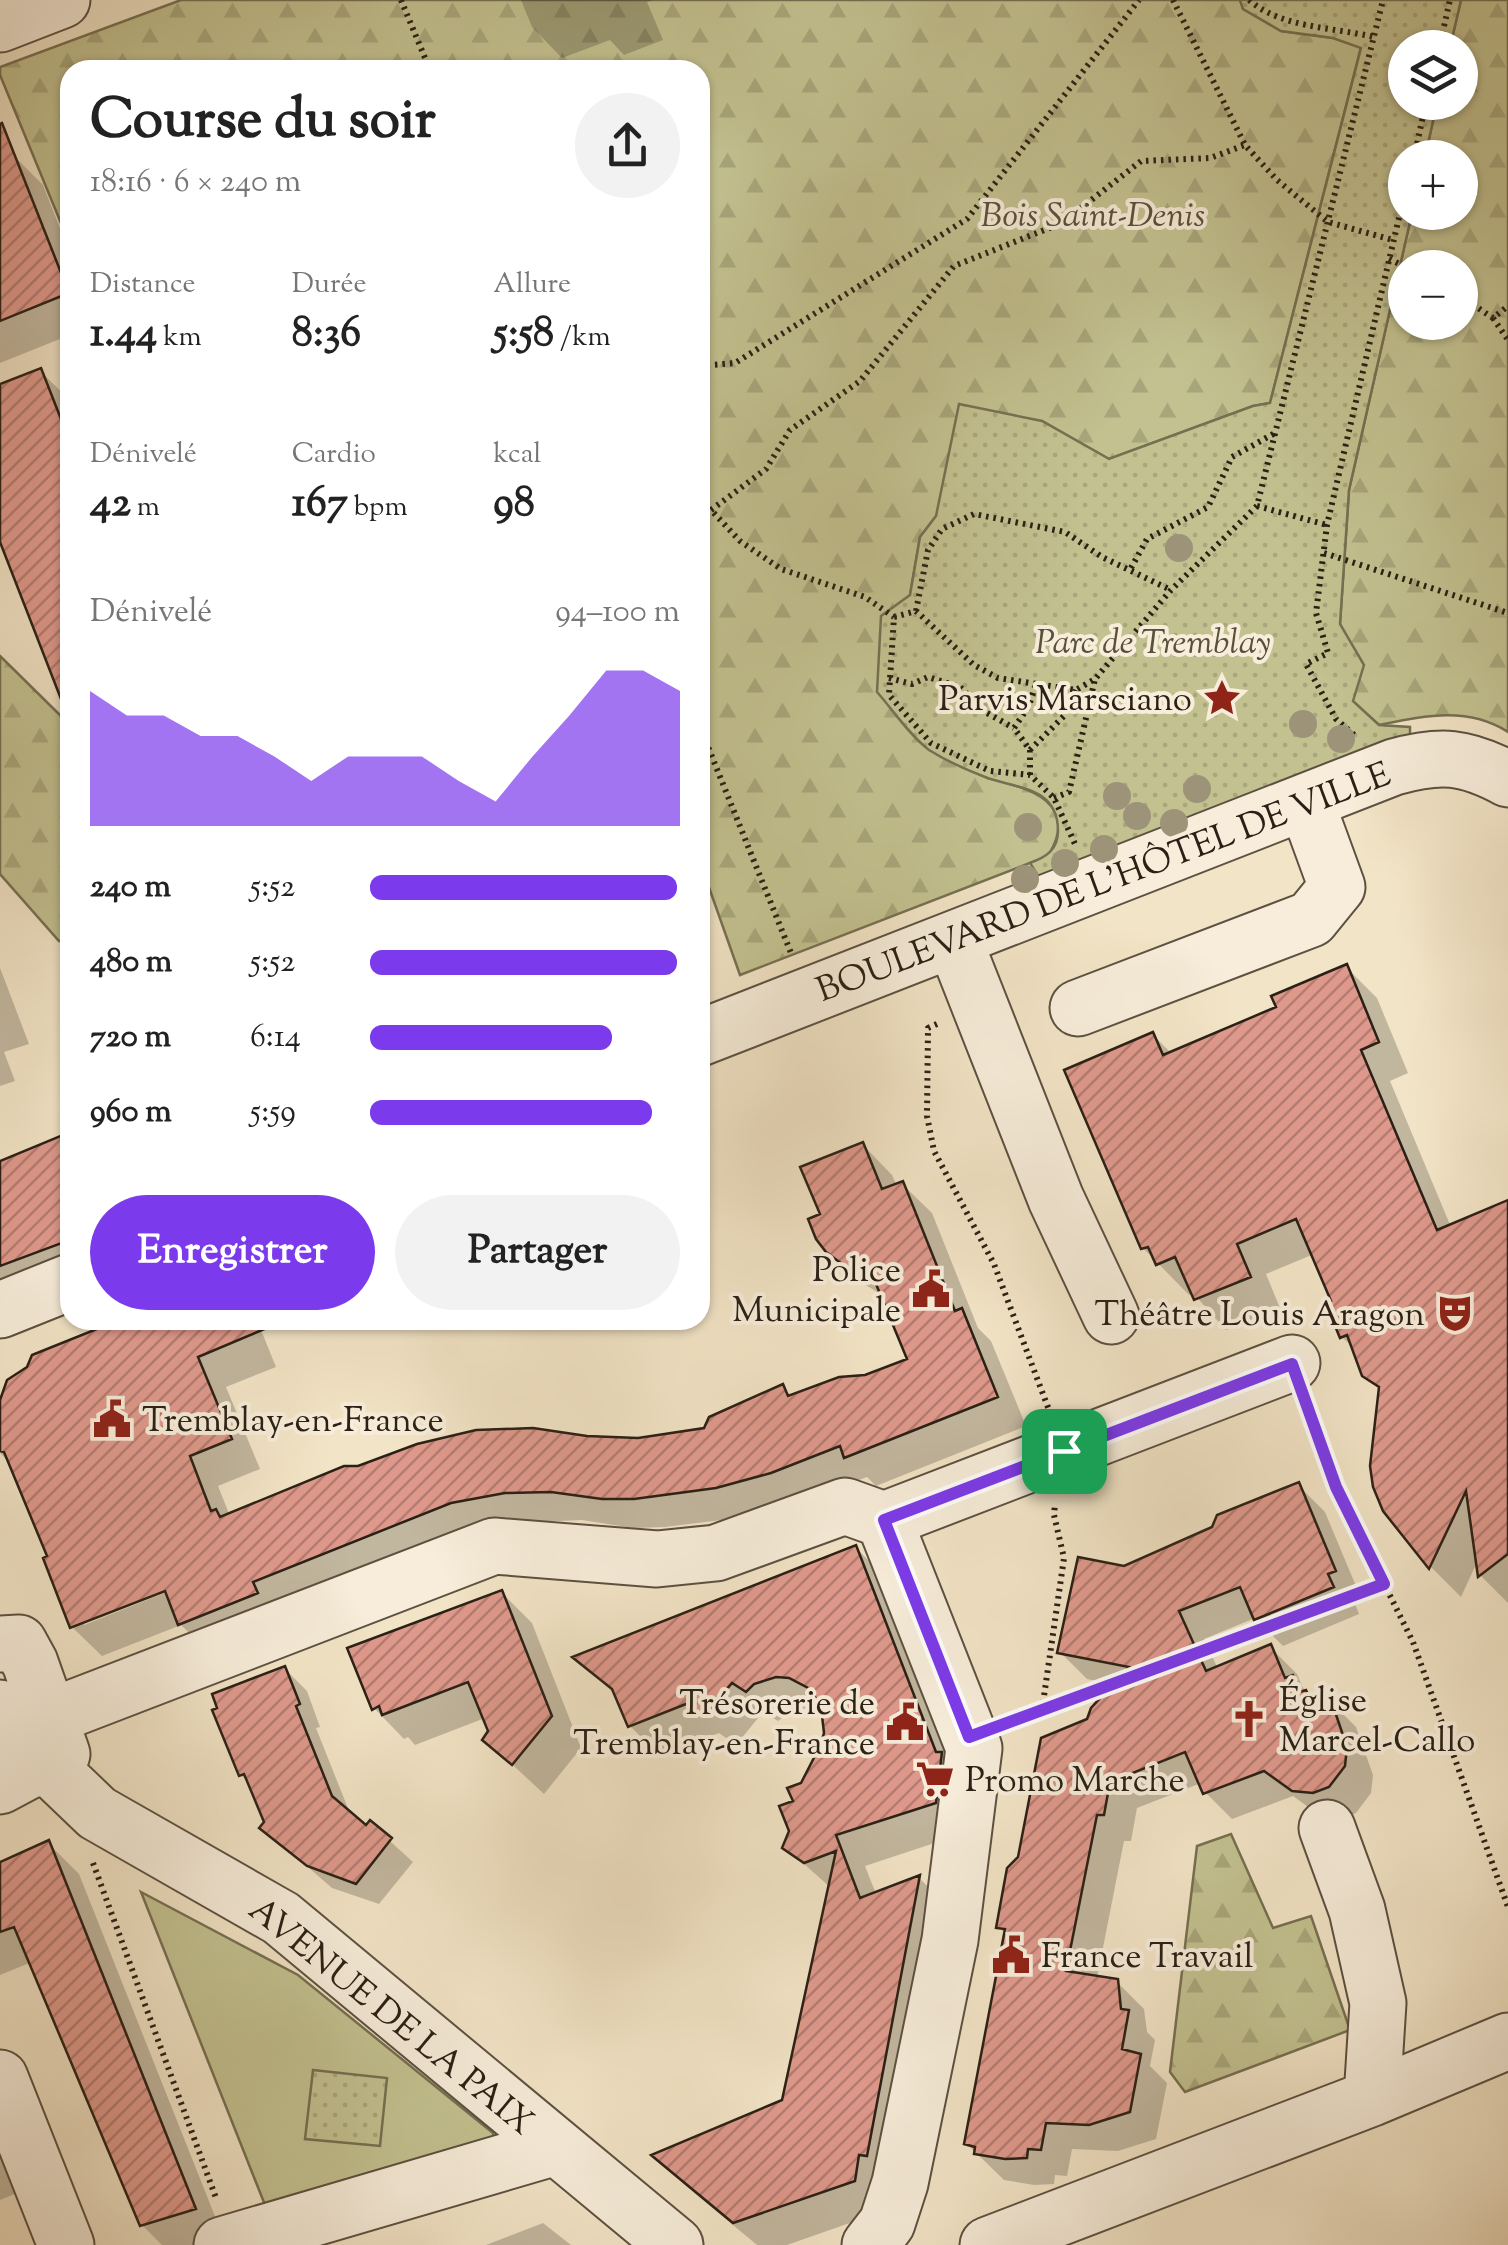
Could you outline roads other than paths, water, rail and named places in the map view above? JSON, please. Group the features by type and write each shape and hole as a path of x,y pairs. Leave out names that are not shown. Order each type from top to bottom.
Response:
{"street":[{"path":"0,24 62,0"},
{"name":"BOULEVARD DE L'HÔTEL DE VILLE","path":"710,1034 1421,759 1466,760 1508,779"},
{"path":"1078,1008 1311,919 1337,887 1336,790"},
{"path":"954,940 1056,1199 1112,1316"},
{"path":"0,1310 60,1286"},
{"path":"26,1750 494,1546 657,1558 716,1553 845,1506 884,1520 1292,1364"},
{"path":"870,2245 887,2223 900,2183 950,1940 974,1748 884,1520"},
{"name":"AVENUE DE LA PAIX","path":"0,1644 19,1643 30,1663 26,1750 97,1813 281,1918 675,2245"},
{"path":"1327,1828 1356,1910 1378,2003 1372,2098"},
{"path":"988,2245 1372,2098 1508,2041"},
{"path":"0,2078 66,2245"},
{"path":"246,2241 556,2147"}],"place":[{"name":"Parvis Marsciano","path":"1222,698"},
{"name":"Police Municipale","path":"931,1289"},
{"name":"Théâtre Louis Aragon","path":"1455,1313"},
{"name":"Tremblay-en-France","path":"112,1419"},
{"name":"Église Marcel-Callo","path":"1249,1719"},
{"name":"Trésorerie de Tremblay-en-France","path":"905,1722"},
{"name":"Promo Marche","path":"935,1779"},
{"name":"France Travail","path":"1011,1955"}],"park label":[{"name":"Bois Saint-Denis","path":"1093,214"},
{"name":"Parc de Tremblay","path":"1153,641"}]}
